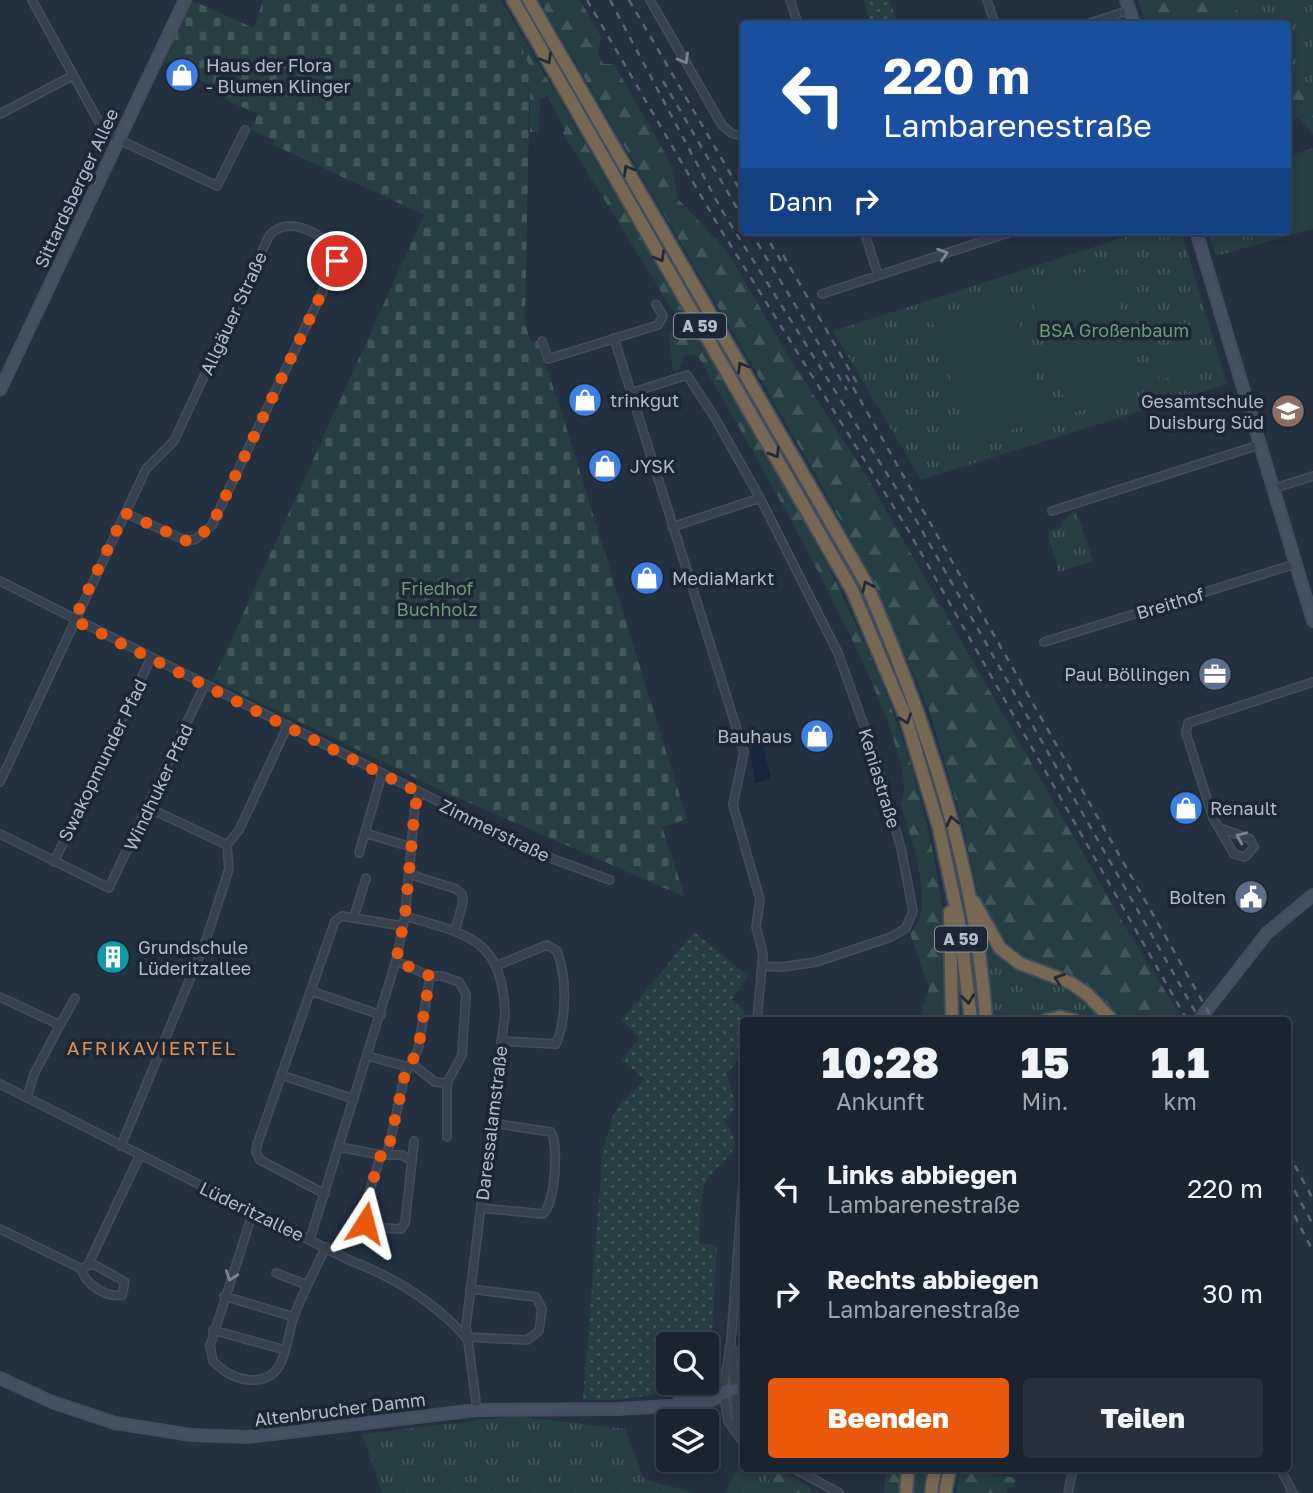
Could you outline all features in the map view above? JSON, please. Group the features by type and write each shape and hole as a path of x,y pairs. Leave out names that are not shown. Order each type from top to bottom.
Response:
{"highway":[{"name":"A 59","path":"513,0 852,590 906,718 947,859 960,927 971,1017"},
{"name":"A 59","path":"529,0 866,583 894,648 937,767 967,887 986,1017"},
{"path":"947,859 953,958 952,1017"},
{"path":"967,887 1000,948 1019,963 1071,983 1087,994 1109,1017"},
{"path":"906,1493 908,1472"},
{"path":"931,1493 934,1472"},
{"path":"946,1493 949,1472"}],"main road":[{"name":"Sittardsberger Allee","path":"0,390 185,0"},
{"path":"1197,235 1313,621"},
{"path":"1201,1017 1267,933 1313,895"},
{"name":"Altenbrucher Damm","path":"0,1378 77,1412 116,1423 191,1436 277,1436 477,1410 652,1408 702,1404 731,1390"}],"street":[{"path":"32,0 105,133 217,186 245,130"},
{"path":"650,0 722,125 731,133 740,135"},
{"path":"790,0 797,21"},
{"path":"987,0 994,21"},
{"path":"1093,21 1128,5"},
{"path":"0,114 72,76"},
{"name":"Allgäuer Straße","path":"0,782 74,620 125,513 146,469 174,441 269,236 283,225 292,224 325,240 337,252 337,261 212,525 196,539 187,541 125,513"},
{"path":"865,235 878,275"},
{"path":"822,294 999,235"},
{"path":"542,341 548,359 661,323 663,316 656,304"},
{"path":"614,338 744,752 733,813 760,900 756,927 761,938 762,966 757,1017"},
{"name":"Keniastraße","path":"631,393 687,375 728,439 838,653 886,796 910,887 912,911 906,928 891,937 816,962 782,967 762,966"},
{"path":"1052,511 1259,445"},
{"path":"1272,489 1313,476"},
{"path":"672,527 760,498"},
{"name":"Breithof","path":"1044,642 1295,564"},
{"name":"Zimmerstraße","path":"0,581 553,859 610,880"},
{"name":"Swakopmunder Pfad","path":"54,862 151,658"},
{"path":"1220,828 1250,839 1254,847 1250,855 1245,857 1234,854 1213,818 1185,733 1188,723 1313,682"},
{"name":"Windhuker Pfad","path":"54,862 109,888 149,808 205,684"},
{"path":"121,1146 206,940 229,869 228,845 239,830 288,725"},
{"path":"359,853 382,774"},
{"path":"310,1239 396,961 405,916 411,847 420,793"},
{"path":"149,808 228,845"},
{"path":"365,833 411,847"},
{"path":"0,834 54,862"},
{"path":"409,874 456,889 462,894 463,902 455,930"},
{"path":"354,918 366,878"},
{"path":"325,1194 257,1157 257,1145 335,921 342,916 403,926"},
{"path":"405,916 455,930 478,944 498,965 547,945 557,951 563,975 563,1011 556,1044 501,1041"},
{"path":"396,961 430,976 442,976 459,982 466,994 462,1055 447,1083 447,1137"},
{"name":"Daressalamstraße","path":"465,1337 501,1041 504,991 498,965"},
{"path":"414,1141 405,1223 401,1229 370,1226 365,1223 368,1196 384,1155 410,1066 418,1050 430,976"},
{"path":"311,991 380,1015"},
{"path":"0,997 60,1025"},
{"path":"27,1098 34,1074 75,998"},
{"path":"368,1056 410,1066 435,1082 447,1083"},
{"path":"281,1075 354,1099"},
{"name":"Lüderitzallee","path":"0,1084 411,1290 465,1337"},
{"path":"481,1208 542,1214 551,1200 555,1143 551,1132 492,1123"},
{"path":"339,1146 384,1155 402,1155 412,1161"},
{"path":"0,1229 85,1267 95,1265 125,1282 126,1288 122,1295 104,1292 87,1282 85,1267 139,1155"},
{"path":"253,1212 210,1346 213,1361 240,1379 264,1380 274,1376 294,1317 326,1247"},
{"path":"740,1223 731,1341 731,1390 734,1422 740,1438"},
{"path":"276,1273 307,1285"},
{"path":"470,1289 536,1297 542,1309 539,1331 527,1339 465,1337 477,1410"},
{"path":"224,1296 294,1317"},
{"path":"213,1330 285,1350"},
{"path":"731,1341 740,1359"},
{"path":"731,1390 728,1421 740,1439"},
{"path":"800,1472 838,1493"},
{"path":"1068,1493 1072,1472"},
{"path":"1282,1472 1293,1493"}],"green space":[{"name":"Friedhof Buchholz","path":"191,0 254,28 263,0 501,0 505,7 530,68 525,324 531,342 537,341 559,404 687,819 662,827 685,897 440,790 213,680 424,215 274,145 275,141 251,130 258,114 224,99 226,92 161,61"},
{"path":"539,0 580,0 601,37 598,53 603,64 614,64 671,164 678,199 726,250 794,365 866,475 1123,923 1181,1017 1116,1017 1091,989 1021,960 1003,945 979,899 962,822 929,710 872,579 817,477"},
{"path":"863,0 890,0 896,21 870,21"},
{"path":"1138,0 1227,0 1247,21 1145,21"},
{"path":"1227,0 1313,0 1313,93 1291,69 1291,21 1247,21"},
{"path":"505,7 801,515 877,672 907,753 930,837 944,926 949,1017 920,1017 929,988 910,933 918,922 922,907 919,871 900,803 902,773 888,722 860,657 786,511 699,358 693,354 684,356 679,370 673,371 669,336 678,324 675,314 563,133 565,130 547,96 540,99 539,132 530,132 530,68"},
{"path":"1291,69 1313,93 1313,134 1298,118 1291,120"},
{"path":"1313,148 1313,229 1216,256 1209,235 1291,235 1291,155"},
{"path":"1313,149 1313,229 1292,234 1291,230 1291,156"},
{"name":"BSA Großenbaum","path":"1132,235 1182,235 1227,384 921,480 833,331"},
{"path":"1106,265 1146,389 1069,414 1029,290"},
{"path":"1009,295 1047,418 971,443 932,320"},
{"path":"1206,348 1211,364 1160,380 1155,364"},
{"path":"1076,510 1093,561 1059,572 1047,531 1061,527 1060,523"},
{"path":"694,932 748,976 732,999 744,1011 744,1017 740,1017 740,1057 727,1074 736,1106 725,1122 732,1133 733,1150 709,1178 701,1200 699,1243 717,1246 712,1332 656,1332 656,1394 615,1400 583,1400 603,1149 615,1110 644,1079 622,1060 639,1038 622,1020"},
{"path":"984,933 1084,997 1105,1017 1061,1014 1048,1017 993,1017"},
{"path":"515,1416 625,1429 644,1479 694,1493 382,1493 362,1434"},
{"path":"740,1465 740,1472 764,1472 776,1493 724,1493"},
{"path":"764,1472 785,1472 811,1488 813,1493 776,1493"},
{"path":"885,1472 904,1472 903,1493 884,1493"},
{"path":"912,1472 926,1472 923,1493 911,1493"},
{"path":"959,1472 990,1472 1016,1478 1014,1487 1008,1487 1007,1493 956,1493"}],"water":[{"path":"761,737 771,779 755,783 750,747"}],"railway":[{"path":"587,0 718,225 908,530 1185,1017"},
{"path":"610,0 721,209 916,520 1198,1017"},
{"path":"629,0 740,190"},
{"path":"663,81 740,213"},
{"path":"752,235 847,390"},
{"path":"765,235 784,266"},
{"path":"783,255 857,383"},
{"path":"846,375 1211,1017"},
{"path":"1291,1159 1313,1199"},
{"path":"1291,1184 1313,1225"},
{"path":"1291,1209 1313,1251"}],"place":[{"name":"Haus der Flora - Blumen Klinger","path":"182,75"},
{"name":"trinkgut","path":"585,400"},
{"name":"Gesamtschule Duisburg Süd","path":"1288,411"},
{"name":"JYSK","path":"605,466"},
{"name":"MediaMarkt","path":"647,578"},
{"name":"Paul Böllingen","path":"1215,674"},
{"name":"Bauhaus","path":"817,736"},
{"name":"Renault","path":"1186,808"},
{"name":"Bolten","path":"1251,897"},
{"name":"Grundschule Lüderitzallee","path":"113,957"}],"district":[{"name":"AFRIKAVIERTEL","path":"152,1047"}],"route":[{"path":"337,261 212,525 205,534 187,541 125,513 74,620 420,793 415,806 405,916 396,961 430,976 418,1050 405,1074 387,1155 381,1155 368,1196 365,1223"}]}
